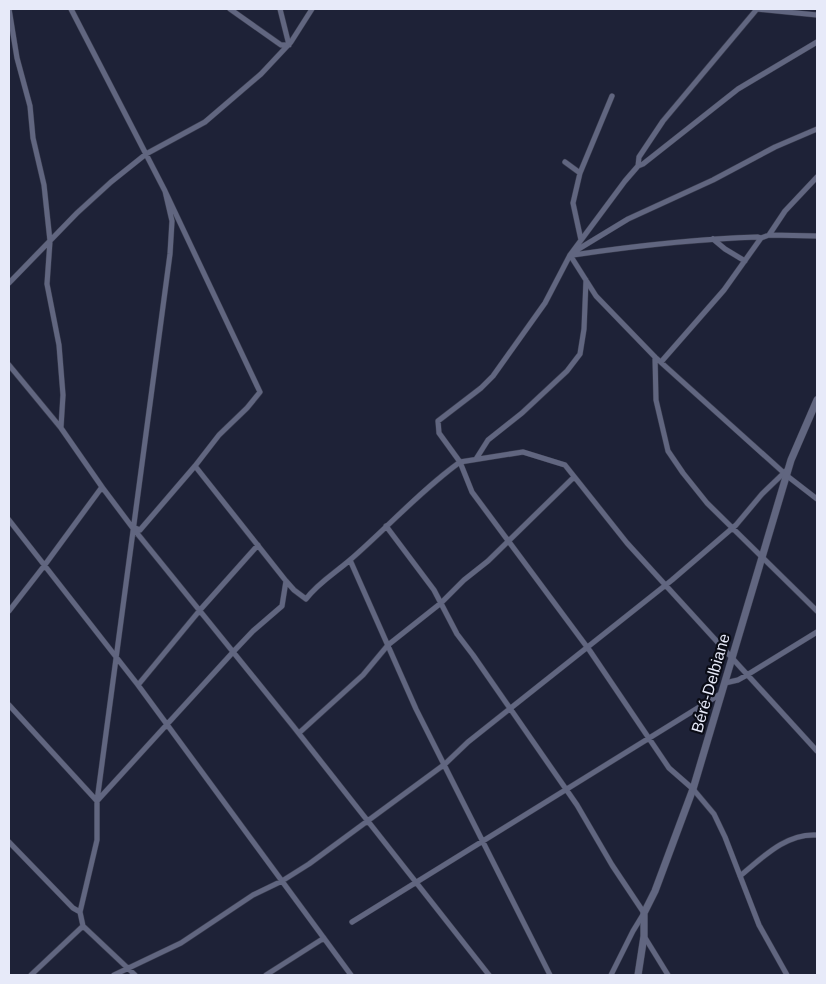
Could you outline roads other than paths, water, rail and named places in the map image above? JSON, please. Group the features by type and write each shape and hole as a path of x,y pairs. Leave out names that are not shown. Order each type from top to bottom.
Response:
{"street":[{"path":"9,9 17,58 30,106 33,138 44,185 50,241 47,284 59,345 63,395 61,428"},
{"path":"71,9 166,191 260,392 247,408 219,435 140,530 132,527"},
{"path":"230,9 281,45 289,45"},
{"path":"280,9 289,45"},
{"path":"9,283 104,188 146,154 205,122 261,74 289,45 312,9"},
{"path":"638,166 639,157 663,121 757,9 817,15"},
{"path":"786,975 759,925 714,814 694,789 670,768 587,648 472,492 460,462 438,433 438,421 481,388 493,376 545,303 570,255 638,166 738,89 817,42"},
{"path":"581,240 573,203 580,173 612,96"},
{"path":"570,255 628,219 713,180 775,147 817,130"},
{"path":"565,162 580,173"},
{"path":"768,235 785,211 817,177"},
{"path":"135,975 83,926 80,912 97,840 97,801 132,527 144,454 170,254 172,222 166,191"},
{"path":"661,362 724,290 762,238 768,235 817,236"},
{"path":"570,255 656,244 713,239 762,238"},
{"path":"713,239 745,261"},
{"path":"570,255 596,296 655,357 817,499"},
{"path":"476,459 488,440 568,372 580,354 584,329 586,280"},
{"path":"655,357 656,400 668,451 706,502 817,611"},
{"path":"9,365 61,428 132,527 299,732 489,975"},
{"name":"Béré-Delbiane","path":"638,975 644,936 644,913 655,891 694,789 786,472 817,400"},
{"path":"195,466 286,581 306,599 440,477 460,462 523,452 565,465 628,544 817,752"},
{"path":"114,975 181,942 253,895 282,881 310,864 445,764 468,742 666,585 732,528 762,494 786,472"},
{"path":"299,732 362,675 388,645 441,603 509,541 574,477"},
{"path":"9,612 102,487"},
{"path":"9,520 138,685 351,975"},
{"path":"386,526 434,590 457,634 474,655 566,789 612,865 644,913 611,975"},
{"path":"138,685 200,610 258,545"},
{"path":"350,560 416,709 550,975"},
{"path":"97,801 234,651 253,631 282,606 286,581"},
{"path":"725,683 738,680 817,632"},
{"path":"352,922 722,692"},
{"path":"9,705 97,801"},
{"path":"740,876 782,843 800,836 817,835"},
{"path":"9,842 73,908 80,912"},
{"path":"31,975 83,926"},
{"path":"644,936 668,975"},
{"path":"266,975 324,938"}]}
